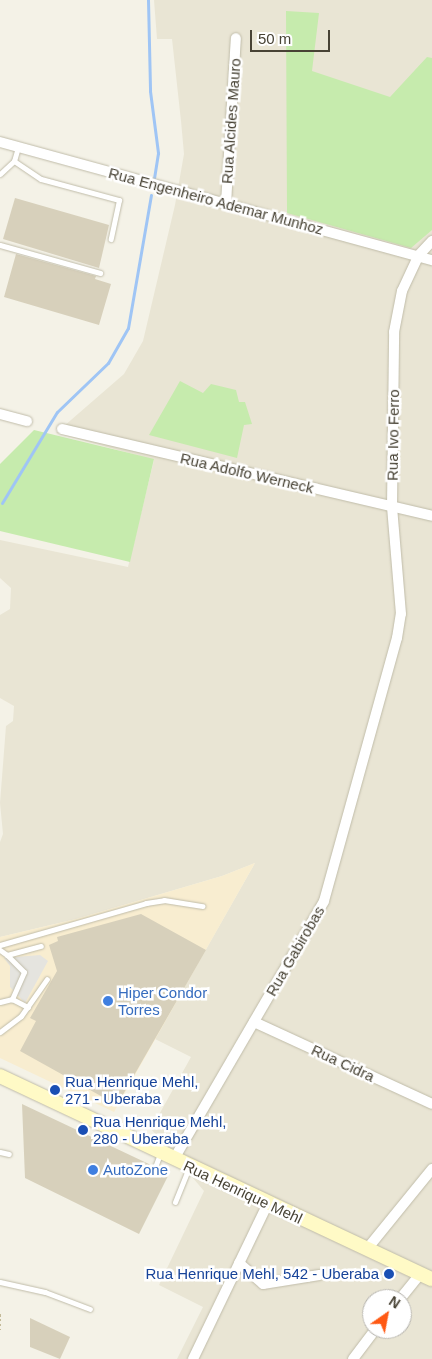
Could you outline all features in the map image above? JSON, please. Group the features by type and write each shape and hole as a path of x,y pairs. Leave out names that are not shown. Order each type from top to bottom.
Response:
{"main road":[{"name":"Rua Henrique Mehl","path":"0,1076 174,1160 426,1277"}],"street":[{"name":"Rua Alcides Mauro","path":"226,204 236,38"},
{"name":"Rua Engenheiro Ademar Munhoz","path":"0,142 432,260"},
{"name":"Rua Ivo Ferro","path":"398,638 401,614 392,507 394,332 402,291 418,256 432,241"},
{"path":"0,414 27,421"},
{"name":"Rua Adolfo Werneck","path":"62,429 432,516"},
{"name":"Rua Gabirobas","path":"174,1160 324,902 398,638"},
{"name":"Rua Cidra","path":"254,1022 432,1104"},
{"path":"367,1250 432,1169"},
{"path":"193,1359 268,1203"},
{"path":"239,1264 263,1284 319,1276"},
{"path":"412,1289 426,1277"},
{"path":"353,1359 368,1339"}],"lane":[{"path":"0,174 14,161 18,147"},
{"path":"14,161 41,179 120,200 111,239"},
{"path":"0,245 100,273"},
{"path":"0,945 146,903 164,900 203,906"},
{"path":"7,955 41,946"},
{"path":"0,950 24,972 12,999"},
{"path":"0,1032 28,1007 47,979"},
{"path":"0,1002 12,999 28,1007"},
{"path":"0,1152 10,1154"},
{"path":"154,1167 160,1153"},
{"path":"175,1202 190,1167"},
{"path":"0,1282 45,1292 90,1308"}],"path":[{"path":"0,1314 0,1330"}],"shaded area":[{"path":"154,0 432,0 432,1359 177,1359 203,1307 159,1285 204,1191 151,1129 191,1057 155,1039 255,863 222,876 76,919 0,937 0,842 3,834 0,803 6,726 13,721 14,706 0,698 0,615 10,609 11,588 0,578 0,540 128,567 154,460 56,433 124,374 143,341 175,205 184,154 172,39 157,39"},
{"name":"Hiper Condor Torres","path":"255,863 114,1112 0,1058 0,937 76,919 222,876"},
{"path":"40,955 48,961 25,1003 10,987 10,966 4,958"}],"green space":[{"path":"286,11 319,13 312,71 390,97 427,57 432,58 432,230 411,248 287,213"},
{"path":"180,381 203,393 211,384 236,390 239,402 245,402 252,424 244,425 237,458 149,435"},
{"path":"34,430 154,459 130,562 0,531 0,464"}],"building":[{"path":"15,198 109,225 99,268 3,239"},
{"path":"16,254 96,276 95,279 111,284 99,325 4,297"},
{"name":"Hiper Condor Torres","path":"141,914 206,950 117,1105 20,1051 36,1021 30,1018 57,971 49,945 58,941 57,937"},
{"name":"AutoZone","path":"22,1104 151,1165 153,1171 159,1169 169,1174 139,1234 25,1178"},
{"path":"30,1318 70,1337 60,1359 30,1347"}],"waterway":[{"path":"148,0 150,91 158,153 154,178"},
{"path":"2,503 57,412 108,363 128,328 151,195"}],"place":[{"name":"Hiper Condor Torres","path":"108,1001"},
{"name":"Rua Henrique Mehl, 271 - Uberaba","path":"55,1090"},
{"name":"Rua Henrique Mehl, 280 - Uberaba","path":"83,1130"},
{"name":"AutoZone","path":"93,1170"},
{"name":"Rua Henrique Mehl, 542 - Uberaba","path":"389,1274"}]}
